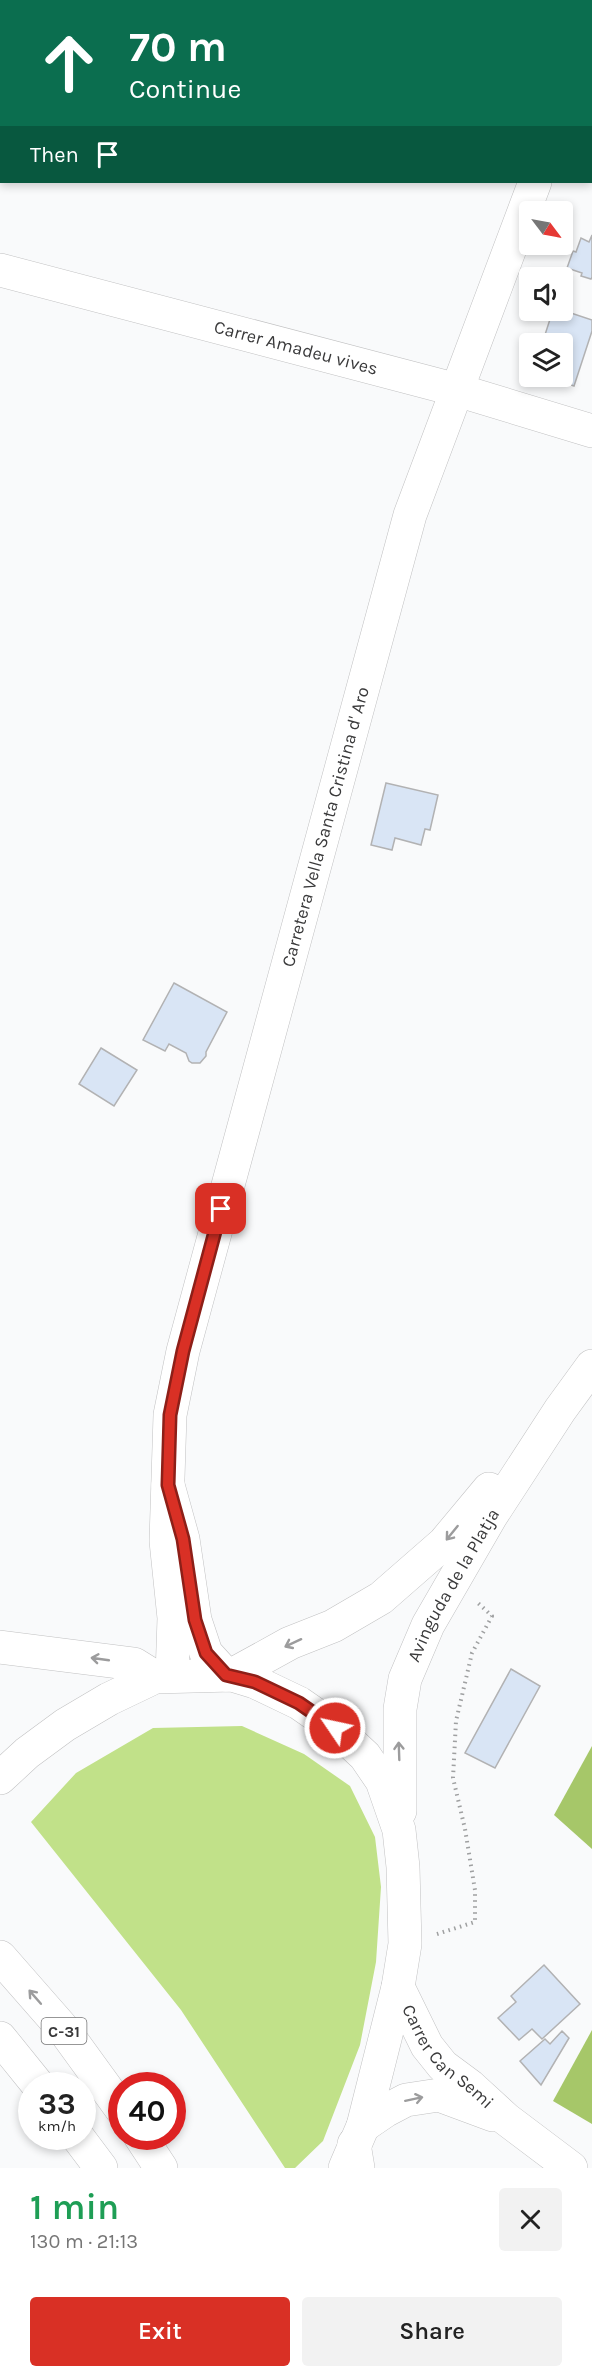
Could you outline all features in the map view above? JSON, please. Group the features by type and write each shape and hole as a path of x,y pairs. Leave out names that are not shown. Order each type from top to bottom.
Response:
{"main road":[{"name":"Carretera Vella Santa Cristina d' Aro","path":"163,1677 174,1618 166,1540 170,1415 188,1330 410,515 536,183"},
{"name":"Carrer Amadeu vives","path":"0,270 457,390 592,431"},
{"name":"Avinguda de la Platja","path":"399,1830 398,1745 400,1709 405,1679 428,1625 454,1578 560,1410 592,1366"},
{"path":"229,1675 290,1643 333,1626 381,1598 444,1543 560,1410"},
{"path":"168,1485 183,1539 195,1620 206,1653 229,1675"},
{"path":"0,1647 134,1664 163,1677"},
{"path":"0,1778 27,1753 65,1725 109,1699 163,1677 229,1675 255,1682 299,1703 335,1728 365,1756 382,1781 399,1830 403,1867 405,1944 398,1988 355,2151"},
{"name":"C-31","path":"0,1958 64,2030 108,2091"},
{"name":"Carrer Can Semi","path":"398,1988 427,2046 438,2059 506,2119 571,2168"},
{"path":"0,2038 27,2072"},
{"name":"Carrer Can Semi","path":"355,2151 385,2111 406,2100 439,2095 506,2119"},
{"path":"88,2150 102,2168"},
{"path":"149,2150 161,2168"}],"path":[{"path":"405,1944 475,1922 475,1890 465,1829 453,1778 456,1721 472,1653 492,1616 454,1578"}],"green space":[{"path":"242,1726 304,1754 350,1786 375,1837 381,1887 376,1962 360,2045 323,2141 295,2168 285,2168 181,2010 31,1822 76,1773 153,1728"},
{"path":"592,1746 592,1849 554,1815"},
{"path":"592,2030 592,2124 553,2101"}],"building":[{"path":"592,235 591,279 581,276 582,273 573,270 573,267 567,267 581,238 589,242"},
{"path":"573,314 592,320 592,331 574,386 573,333 546,333 549,321 573,321"},
{"path":"386,783 438,795 430,830 425,829 421,845 395,838 392,850 371,845"},
{"path":"174,983 227,1012 206,1056 200,1063 192,1063 186,1053 169,1044 165,1051 143,1040"},
{"path":"101,1048 137,1070 114,1106 79,1084"},
{"path":"511,1669 540,1686 495,1768 465,1753"},
{"path":"544,1965 580,2004 542,2039 532,2029 519,2040 498,2018 516,2002 511,1996"},
{"path":"562,2031 569,2038 541,2085 520,2061 545,2039 550,2044"}],"route":[{"path":"221,1209 183,1351 170,1415 168,1485 183,1539 195,1620 206,1653 226,1675 255,1682 299,1703 335,1728"}]}
